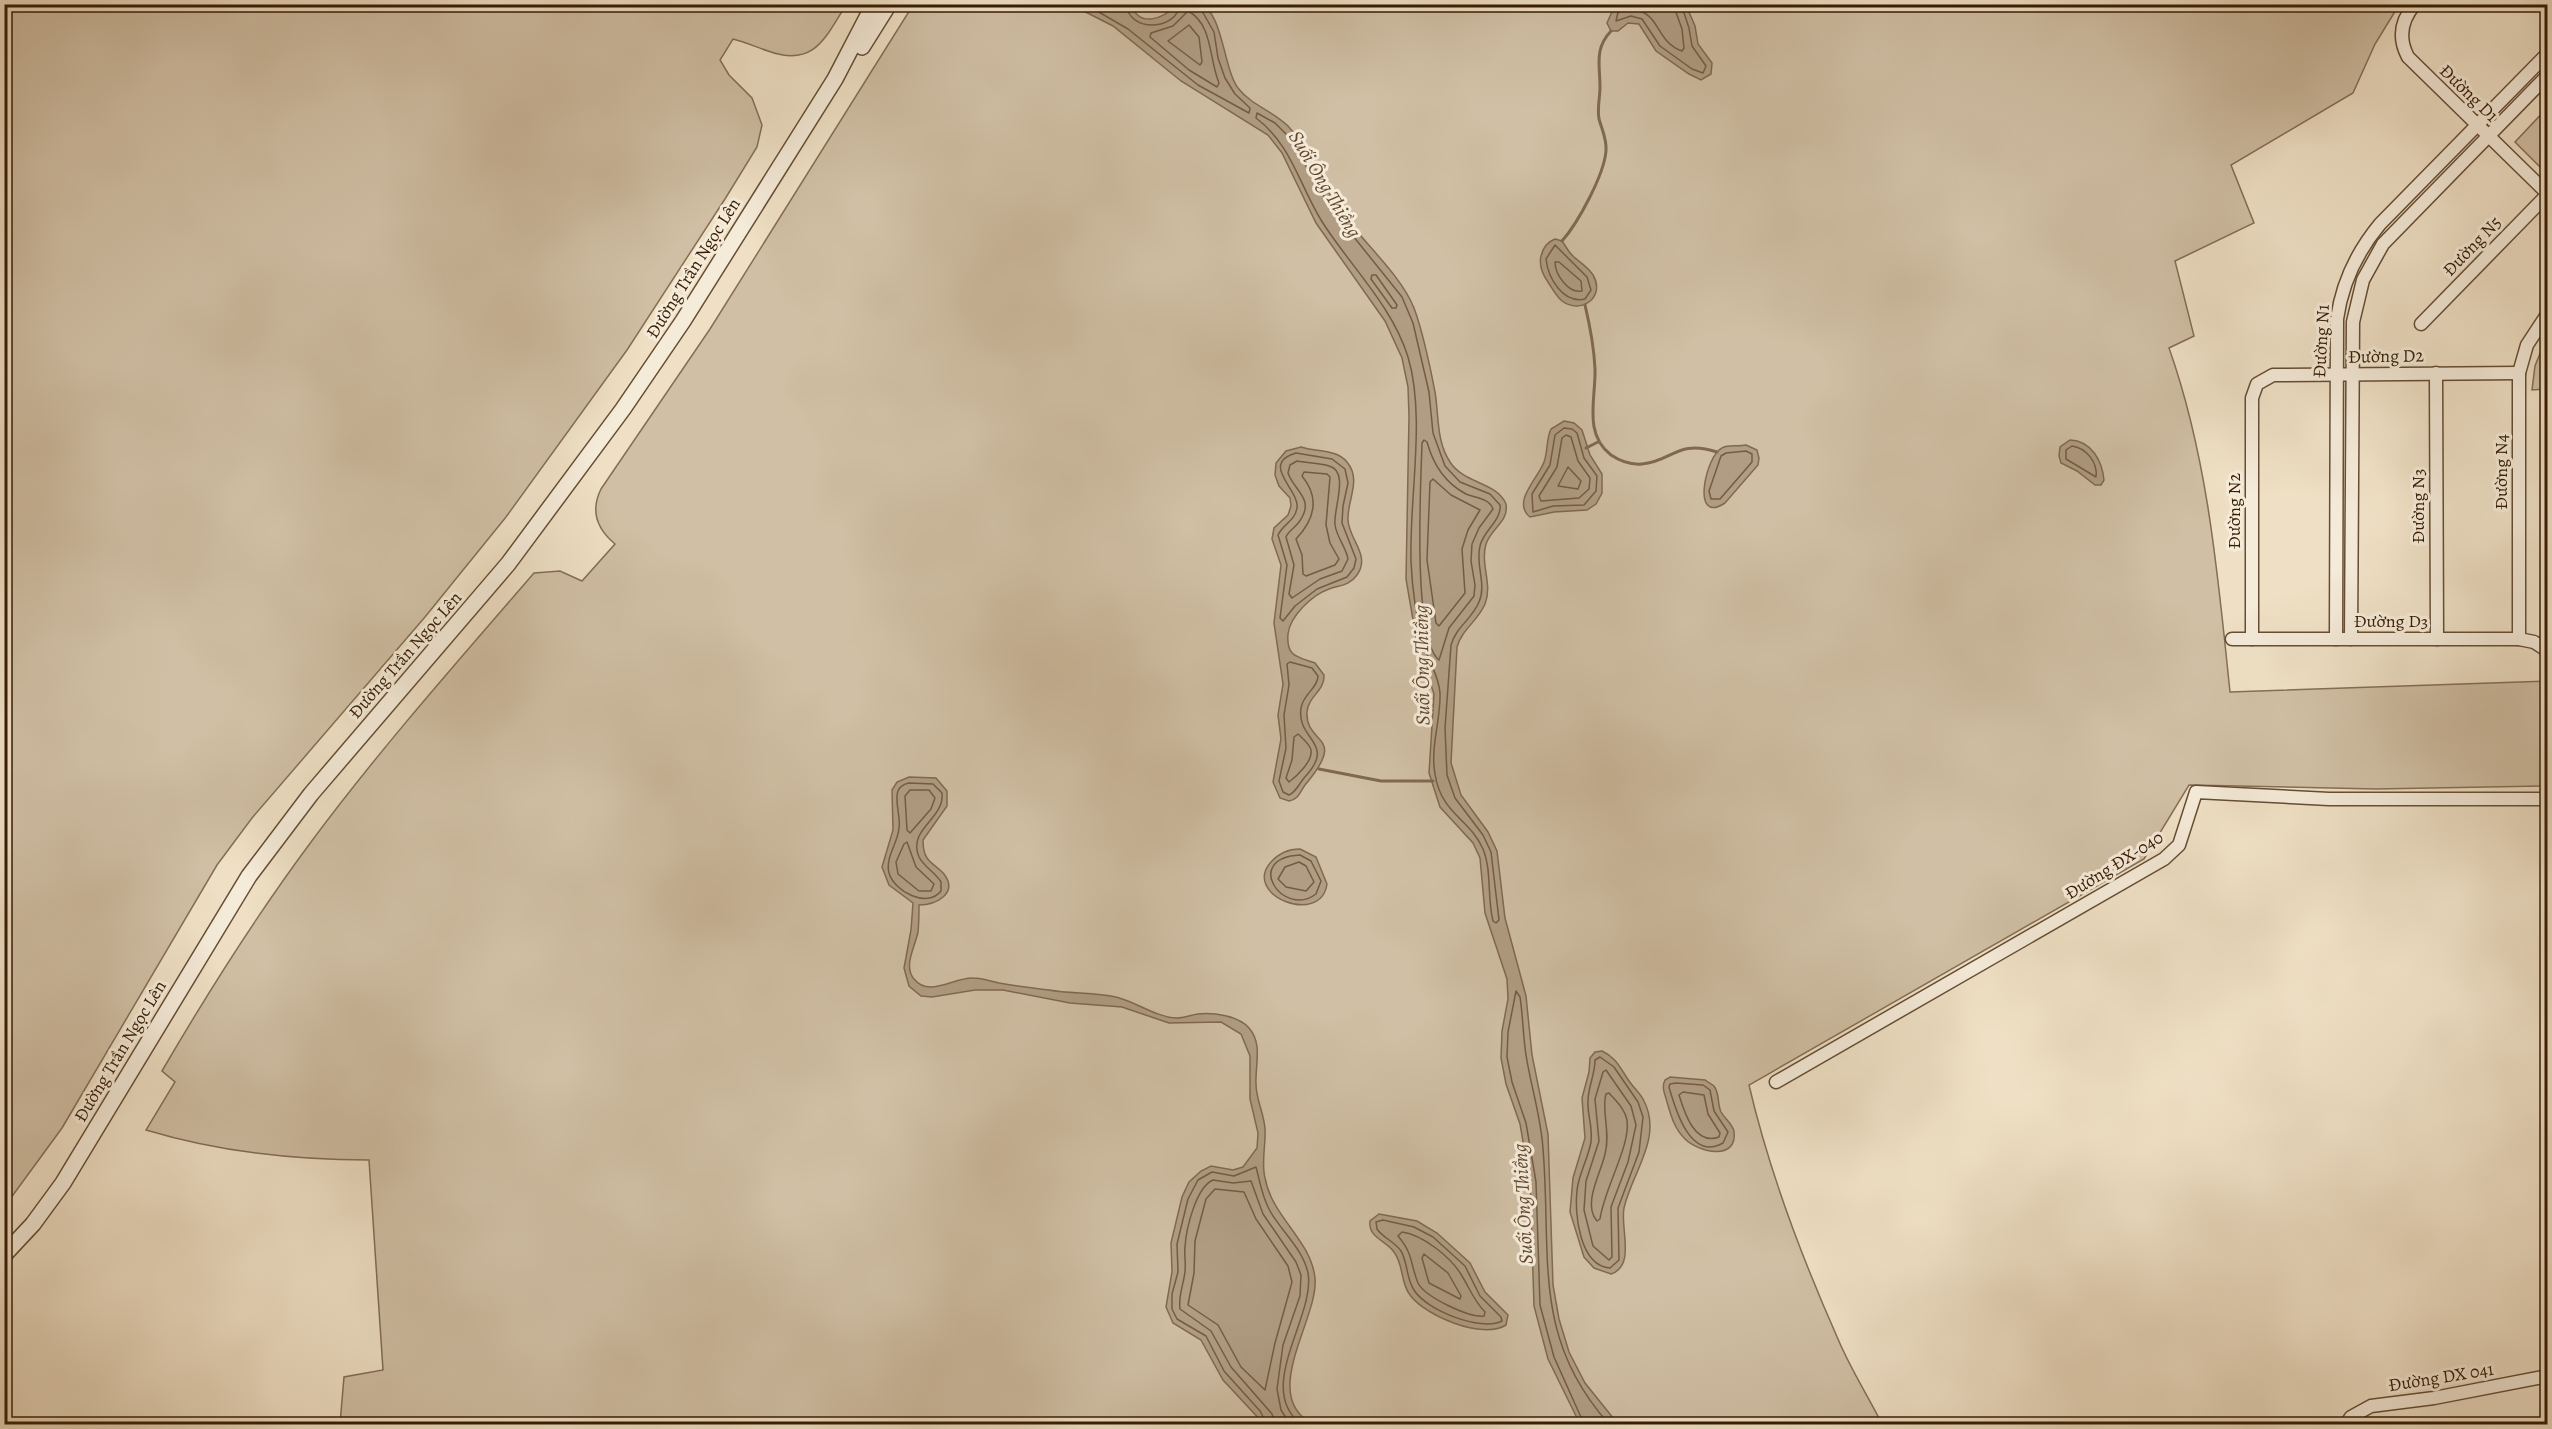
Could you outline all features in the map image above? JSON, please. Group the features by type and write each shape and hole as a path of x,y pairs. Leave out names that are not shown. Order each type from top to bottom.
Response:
{"street":[{"name":"Đường Trần Ngọc Lên","path":"4,1255 33,1224 63,1183 249,876 311,794 508,564 593,453 683,321 835,79 874,4"},
{"name":"Đường Trần Ngọc Lên","path":"835,79 857,55 889,4"},
{"name":"Đường D1","path":"2415,4 2402,28 2402,43 2408,57 2547,194"},
{"name":"Đường N1","path":"2336,639 2339,304 2355,259 2380,224 2547,53"},
{"name":"Đường N1","path":"2351,639 2353,322 2358,293 2368,267 2392,234 2547,75"},
{"name":"Đường N5","path":"2421,324 2547,194"},
{"name":"Đường N4","path":"2520,639 2519,373 2527,345 2547,314"},
{"name":"Đường N3","path":"2436,373 2437,639"},
{"name":"Đường D2","path":"2257,384 2273,375 2519,373"},
{"name":"Đường N2","path":"2252,639 2252,398 2257,384"},
{"name":"Đường D3","path":"2232,639 2520,639 2534,642 2547,651"},
{"name":"Đường ĐX-040","path":"1776,1082 2164,859 2179,845 2196,792 2329,799 2547,799"},
{"name":"Đường DX 041","path":"2346,1425 2351,1417 2371,1406 2434,1398 2547,1376"}],"shaded area":[{"path":"5,4 846,5 824,39 807,53 797,56 784,55 733,39 720,60 729,75 752,98 762,125 757,147 725,199 627,350 506,517 425,617 252,818 217,865 62,1128 5,1206"},
{"path":"913,5 2399,5 2375,44 2353,93 2231,165 2254,223 2175,261 2194,336 2169,348 2193,432 2210,518 2230,692 2547,681 2547,786 2376,789 2189,785 2144,859 1749,1085 1766,1150 1799,1246 1843,1350 1882,1424 340,1424 344,1377 383,1370 369,1160 256,1153 201,1144 146,1130 175,1082 162,1071 233,955 291,870 337,807 448,672 534,573 560,571 582,581 615,544 604,532 597,519 596,505 601,489 710,329"},
{"path":"2547,108 2547,174 2515,142"},
{"path":"2547,336 2547,389 2532,390 2535,366"}],"water":[{"path":"1199,4 1207,9 1218,28 1233,79 1238,88 1249,99 1288,126 1302,144 1338,207 1390,269 1408,295 1429,361 1440,437 1445,454 1463,475 1495,491 1506,504 1505,516 1486,544 1484,559 1488,589 1485,604 1462,635 1457,647 1451,763 1461,795 1488,832 1497,851 1505,918 1526,996 1532,1055 1548,1134 1553,1285 1559,1319 1569,1352 1585,1383 1618,1424 1580,1424 1548,1359 1534,1306 1530,1182 1520,1124 1506,1084 1501,1058 1502,1031 1508,999 1507,979 1485,913 1480,858 1473,843 1440,807 1429,773 1434,694 1417,643 1406,579 1409,416 1408,387 1402,358 1385,321 1316,223 1282,153 1268,135 1181,81 1113,26 1072,5 1131,5 1140,17 1146,19 1165,14 1176,5"},
{"path":"1615,5 1686,5 1695,26 1698,44 1712,63 1711,74 1701,80 1689,74 1656,51 1639,24 1628,23 1618,31 1611,31 1607,23"},
{"path":"1555,239 1562,241 1571,254 1593,275 1596,283 1594,297 1584,305 1569,305 1562,301 1543,273 1542,253 1544,248"},
{"path":"1564,421 1574,423 1582,430 1590,455 1602,474 1602,493 1596,504 1587,510 1554,512 1530,517 1523,504 1525,497 1544,462 1551,429"},
{"path":"2070,440 2084,444 2094,453 2103,473 2104,480 2101,485 2095,485 2077,471 2061,463 2060,447"},
{"path":"1746,445 1757,450 1758,465 1725,503 1714,508 1708,505 1704,498 1704,487 1716,453 1724,447"},
{"path":"1301,447 1338,455 1347,462 1351,469 1354,483 1348,520 1362,561 1361,568 1354,579 1316,596 1297,613 1290,627 1288,642 1291,652 1315,663 1324,675 1324,681 1310,702 1307,712 1308,723 1322,742 1324,756 1297,797 1289,801 1280,798 1273,782 1281,739 1278,715 1283,684 1274,623 1281,565 1272,539 1274,528 1288,515 1291,506 1290,498 1279,486 1275,475 1276,463 1286,451"},
{"path":"909,777 936,778 947,791 947,806 923,840 926,856 944,874 949,887 947,893 938,900 919,905 918,932 910,968 914,979 920,984 934,987 976,978 1030,988 1108,995 1168,1017 1218,1014 1239,1020 1253,1034 1257,1048 1256,1090 1265,1129 1263,1166 1265,1178 1275,1205 1312,1264 1315,1278 1314,1295 1291,1376 1291,1395 1297,1411 1313,1424 1264,1424 1223,1380 1201,1340 1173,1323 1166,1307 1172,1272 1171,1243 1182,1197 1189,1182 1201,1171 1211,1166 1233,1170 1243,1167 1257,1148 1258,1133 1250,1099 1250,1056 1241,1034 1221,1022 1169,1023 1122,1007 1070,1003 1003,990 975,990 932,997 921,996 909,986 904,968 913,903 889,885 882,867 893,830 892,790 897,782"},
{"path":"1300,849 1316,857 1327,884 1322,897 1312,903 1299,905 1285,902 1274,895 1266,885 1265,874 1277,856"},
{"path":"1602,1051 1615,1060 1643,1099 1649,1113 1650,1127 1644,1154 1624,1208 1625,1255 1623,1263 1619,1270 1611,1274 1594,1268 1584,1257 1570,1212 1573,1178 1585,1138 1582,1098 1590,1058 1595,1052"},
{"path":"1670,1077 1705,1080 1714,1086 1721,1112 1734,1131 1734,1141 1730,1147 1724,1151 1707,1150 1691,1144 1681,1135 1673,1122 1664,1091 1665,1080"},
{"path":"1379,1214 1417,1221 1437,1233 1470,1263 1485,1292 1508,1315 1506,1325 1496,1329 1469,1328 1441,1318 1417,1303 1407,1290 1394,1252 1375,1235 1370,1227 1370,1221"}],"waterway":[{"path":"1562,241 1589,198 1604,161 1606,142 1598,115 1599,58 1602,44 1611,31"},
{"path":"1585,305 1592,337 1594,361 1594,426 1602,446 1618,459 1638,464 1652,462 1684,449 1693,448 1717,452"},
{"path":"1586,448 1598,442"},
{"path":"1319,769 1381,781 1433,781"}],"water label":[{"name":"Suối Ông Thiềng","path":"1325,184"},
{"name":"Suối Ông Thiềng","path":"1422,665"},
{"name":"Suối Ông Thiềng","path":"1523,1204"}]}
